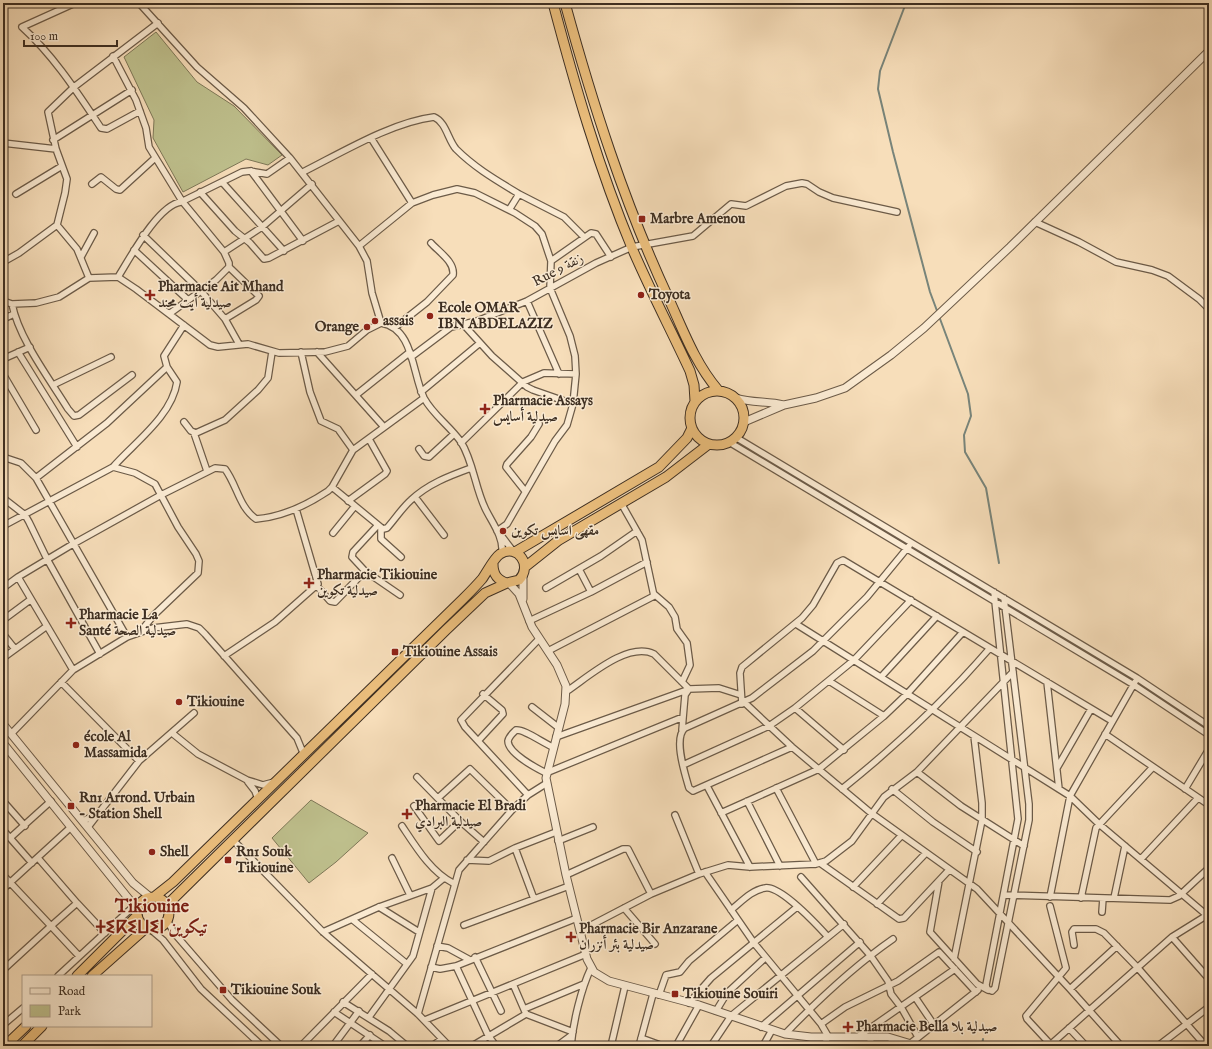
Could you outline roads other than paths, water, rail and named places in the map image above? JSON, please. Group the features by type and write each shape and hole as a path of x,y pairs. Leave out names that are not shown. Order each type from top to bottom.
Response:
{"highway":[{"path":"553,3 590,134 632,247 690,371 694,386 695,401"},
{"path":"566,3 591,96 608,149 644,244 702,370 718,390"},
{"path":"718,390 725,391 736,398 743,409 744,422 733,440 718,445 709,444 702,441 692,428 690,419 691,409 695,401 706,393 718,390"},
{"path":"78,975 136,910 141,902 152,897 173,882 280,779 463,599 493,564 497,556 502,553 514,552 659,467 687,438 692,428"},
{"path":"525,567 559,540 683,466 709,444"},
{"path":"167,905 234,841 318,755 485,593 508,583 517,582 523,576 525,567 524,561 514,552"},
{"path":"493,564 493,569 497,578 508,583"},
{"path":"93,975 148,928 160,927 168,920 169,915 167,905 160,898 152,897"},
{"path":"136,910 148,928"},
{"path":"5,1046 25,1027"},
{"path":"22,1046 41,1027"}],"street":[{"path":"75,3 22,27 36,40 74,87 101,128 105,129 140,111"},
{"path":"140,3 197,67 244,108 303,172 359,246 367,261 372,293 381,323"},
{"path":"3,262 19,253 57,225 67,185 56,149 48,112 74,87 158,23"},
{"path":"744,422 784,405 829,394 845,388 874,369 924,328 942,311 1209,51"},
{"path":"113,56 132,90 146,128 146,141 155,158 182,201 224,252 230,263 229,267 216,280 187,299 169,314"},
{"path":"54,140 132,90"},
{"path":"303,172 371,138 423,118 434,117 440,122 455,148 470,163 484,174 564,217 584,237"},
{"path":"371,138 412,203"},
{"path":"3,143 56,149"},
{"path":"92,184 101,177 116,190 120,190 155,158"},
{"path":"118,278 143,235 168,207 242,172 250,171 267,174 290,158"},
{"path":"16,194 62,166"},
{"path":"250,171 303,241"},
{"path":"222,182 284,251"},
{"path":"224,252 262,227 312,184"},
{"name":"Rue 9 زنقة","path":"356,395 444,331 477,321 527,301 632,247 693,236 731,204 746,206 776,190 792,184 807,184 826,196 897,212"},
{"path":"359,246 412,203 447,191 467,190 509,210 535,226 542,234 551,261 550,288 570,336 576,356 573,404 567,426 555,441 507,524 497,531"},
{"path":"200,192 235,231 264,259 270,258 284,251 339,221"},
{"path":"509,210 519,194"},
{"path":"1035,222 1079,242 1116,262 1163,274 1199,299 1209,309"},
{"path":"57,225 77,249 89,278"},
{"path":"81,257 94,233"},
{"path":"551,261 591,233 596,234 611,257"},
{"path":"143,235 200,290 225,319 239,344"},
{"path":"394,328 427,302 453,275 454,270 452,264 431,243"},
{"path":"134,250 187,299"},
{"path":"225,319 256,300 259,296 229,267"},
{"path":"3,301 12,304 36,303 59,297 89,278 118,278 136,289 210,344 226,347 239,344 248,344 272,352 317,352 338,350 348,346 368,330 381,323 394,328 406,343 411,354 424,398 461,443 471,468 479,495 497,531 501,542 502,553"},
{"path":"527,301 559,374"},
{"path":"12,304 14,314 30,347 68,409 76,416 132,375"},
{"path":"3,319 14,314"},
{"path":"463,324 480,343 533,390 573,404"},
{"path":"3,526 113,467 147,434 170,400 177,382 167,367 164,359 165,352 184,325"},
{"path":"421,392 480,343"},
{"path":"3,359 30,347"},
{"path":"18,352 77,447"},
{"path":"194,433 225,420 258,390 268,378 272,352"},
{"path":"301,352 310,392 319,411 321,420 338,430 353,450"},
{"path":"317,352 384,427"},
{"path":"53,385 111,357"},
{"path":"36,478 107,423 167,367"},
{"path":"461,443 523,382 544,373 576,374"},
{"path":"3,374 36,430"},
{"path":"3,588 18,577 73,544 161,495 207,471 220,467 225,469 244,507 256,519 273,516 296,509 319,497 332,487 353,450 424,398"},
{"path":"736,398 751,402 784,405"},
{"path":"184,422 194,433 207,471"},
{"path":"525,492 506,467 531,437 539,424"},
{"path":"419,449 424,456 429,457 454,434"},
{"path":"348,501 387,471 369,439"},
{"path":"733,440 912,542 1137,678 1209,726"},
{"path":"733,440 907,549 1134,685 1209,735"},
{"path":"3,456 21,463 36,478 50,500 73,544 127,637"},
{"path":"113,467 135,473 151,481 159,488 161,495 178,527 199,561 200,568 194,578 154,615 139,632"},
{"path":"332,487 380,526 387,528 414,497 424,489 443,478 471,468"},
{"path":"414,497 444,535"},
{"path":"3,498 25,515 47,560 100,654"},
{"path":"620,503 637,531 644,548 654,594 669,607 675,617 677,630 687,643 690,664 682,682"},
{"path":"333,533 355,506"},
{"path":"224,656 275,622 317,586 319,581 296,509"},
{"path":"380,526 381,539 401,557"},
{"path":"380,526 352,555 365,572 400,595"},
{"path":"497,531 514,552"},
{"path":"546,588 619,545 637,531"},
{"path":"682,730 743,703 779,678 824,642 881,582 912,542"},
{"path":"1112,721 845,560 839,560 813,605 796,624 742,667 740,673 743,703 870,813 970,884 1009,922 1122,1046"},
{"path":"529,621 591,592 647,562"},
{"path":"579,568 591,592"},
{"path":"317,586 330,601 335,602 365,572"},
{"path":"523,576 523,601"},
{"path":"18,577 30,600 73,670"},
{"path":"508,583 519,594 523,601 529,621 561,673 566,691 566,700 546,773 546,783 558,841 586,954 591,968 603,979 690,1003 785,1034 802,1037 859,1036 896,1038 914,1045 918,1037 982,988"},
{"path":"988,990 986,985 1015,841 1018,812 994,592"},
{"path":"548,651 652,597 654,594"},
{"path":"939,881 930,930 931,934 982,988 992,991 995,988 1015,896 1029,812 1004,598"},
{"path":"3,620 30,600"},
{"path":"683,765 769,726 795,708 829,682 854,660 911,600"},
{"path":"880,677 937,616"},
{"path":"796,624 1070,796 1099,824 1208,915 1172,937 1069,1028 1051,1046 1026,1016 1065,970 1065,964 1050,906"},
{"path":"11,734 73,670 127,637 139,632 180,625 193,626 204,634 297,738 306,743 316,742"},
{"path":"3,658 47,626"},
{"path":"721,813 819,769 884,716 907,694 963,632"},
{"path":"3,634 15,649"},
{"path":"528,795 478,741 461,720 483,694 539,639"},
{"path":"842,789 889,751 933,710 990,648"},
{"path":"566,691 614,660 627,653 637,650 647,651 654,654 688,690"},
{"path":"580,931 651,894 699,874 728,865 750,867 818,864 835,856 852,841 870,813 892,789 917,772 961,728 1013,672"},
{"path":"1050,897 1070,796 1137,678"},
{"path":"61,682 139,761"},
{"path":"829,682 884,716"},
{"path":"1047,682 1059,789"},
{"path":"556,737 688,690 719,688 741,695"},
{"path":"688,690 685,695 680,745 683,765 690,790 695,791 707,786 792,747"},
{"path":"478,741 503,714 502,710 483,694"},
{"path":"532,707 559,728"},
{"path":"795,708 844,750"},
{"path":"1057,768 1091,709"},
{"path":"88,828 97,814 119,790 139,761 194,713"},
{"path":"546,773 683,717"},
{"path":"3,724 137,887 152,897"},
{"path":"546,773 518,756 511,749 508,742 509,737 516,730 523,730 538,741 553,748"},
{"path":"172,733 198,754 247,780 263,785 280,779"},
{"path":"1105,734 1209,805"},
{"path":"954,959 977,852 982,820 982,803 974,736"},
{"path":"297,738 304,755"},
{"path":"3,743 51,801 136,910 105,933 59,975"},
{"path":"1185,789 1209,749"},
{"path":"1081,898 1094,834 1099,824 1153,767"},
{"path":"438,798 470,769 512,810"},
{"path":"917,772 947,796 1024,846"},
{"path":"416,777 460,821 484,842"},
{"path":"247,780 253,787 258,799"},
{"path":"418,1014 454,883 459,870 512,810 528,795 546,783"},
{"path":"707,786 750,867"},
{"path":"776,788 818,864 898,919 902,919 949,870"},
{"path":"892,789 933,822 977,852"},
{"path":"1140,859 1198,798"},
{"path":"3,800 25,826"},
{"path":"10,838 51,801"},
{"path":"747,801 780,866"},
{"path":"414,806 439,842 460,821"},
{"path":"83,822 97,814"},
{"path":"675,815 699,874"},
{"path":"402,826 418,850 444,878 454,883"},
{"path":"3,889 71,827"},
{"path":"558,841 593,827"},
{"path":"3,830 32,863"},
{"path":"467,860 489,861 515,848 556,832"},
{"path":"853,887 901,836"},
{"path":"234,841 323,932 425,1020 448,1046"},
{"path":"1114,898 1125,846"},
{"path":"515,848 534,899"},
{"path":"566,875 623,849 628,849 651,894"},
{"path":"877,904 926,854"},
{"path":"38,858 105,933"},
{"path":"392,858 410,895"},
{"path":"1005,895 1170,900 1182,894 1209,868"},
{"path":"706,872 765,958 810,1009 828,1036"},
{"path":"3,875 79,956"},
{"path":"801,877 870,955 888,981 891,994 901,1007 918,1037"},
{"path":"323,932 353,920 379,907 432,888 444,878"},
{"path":"464,926 569,886"},
{"path":"731,910 753,892 770,887 775,889 797,907 828,937"},
{"path":"369,1017 413,956 418,932 432,888"},
{"path":"1102,912 1103,898"},
{"path":"3,970 77,903"},
{"path":"379,907 418,932"},
{"path":"690,1003 711,978 797,907"},
{"path":"624,908 655,944"},
{"path":"431,967 440,969 456,966 577,918"},
{"path":"168,920 174,933 232,1000 281,1046"},
{"path":"353,920 407,964"},
{"path":"639,1046 656,994 666,975 680,972 689,961 738,920"},
{"path":"711,1046 731,1016 781,977 844,924"},
{"path":"148,928 163,940 201,989 262,1046"},
{"path":"1074,945 1073,930 1096,929 1104,933 1137,967 1204,1044"},
{"path":"1172,937 1209,979"},
{"path":"785,1034 810,1009 870,955 893,939"},
{"path":"762,1027 860,942"},
{"path":"437,946 448,948 473,959 493,992 501,1011"},
{"path":"1070,989 1117,946"},
{"path":"821,1024 846,1008 889,986 939,952 976,992"},
{"path":"425,1020 586,954"},
{"path":"716,1011 727,993 765,958"},
{"path":"456,966 488,1035 496,1046"},
{"path":"571,1046 584,984 591,968"},
{"path":"859,1036 955,969"},
{"path":"301,1046 372,974"},
{"path":"513,984 525,1012 573,1033"},
{"path":"476,1045 488,1035 525,1012 584,984"},
{"path":"611,1046 625,986"},
{"path":"915,997 934,1025"},
{"path":"344,1002 369,1017 407,1046"},
{"path":"676,1046 699,1006"},
{"path":"1158,1046 1209,1007"},
{"path":"3,1025 22,1009"},
{"path":"333,1046 359,1011"},
{"path":"334,1012 370,1034 385,1046"},
{"path":"1069,1028 1086,1046"},
{"path":"763,1046 772,1030"},
{"path":"557,1046 573,1033"},
{"path":"360,1046 370,1034"},
{"path":"824,1046 828,1036"},
{"path":"868,1046 872,1037"},
{"path":"642,1038 663,1046"},
{"path":"893,1046 896,1038"},
{"path":"432,1046 442,1039"},
{"path":"374,1046 379,1040"}],"waterway":[{"path":"906,3 880,71 878,89 930,292 968,394 971,416 964,435 965,452 986,488 999,563"},
{"path":"982,1046 983,1039"}],"place":[{"name":"Marbre Amenou","path":"642,219"},
{"name":"Pharmacie Ait Mhand صيدلية أيت محند","path":"150,295"},
{"name":"Toyota","path":"641,295"},
{"name":"Ecole OMAR IBN ABDELAZIZ","path":"430,316"},
{"name":"assais","path":"375,321"},
{"name":"Orange","path":"367,327"},
{"name":"Pharmacie Assays صيدلية أسايس","path":"485,409"},
{"name":"مقهى اسايس تكوين","path":"503,531"},
{"name":"Pharmacie Tikiouine صيدلية تكوين","path":"309,583"},
{"name":"Pharmacie La Santé صيدلية الصحة","path":"71,623"},
{"name":"Tikiouine Assais","path":"395,652"},
{"name":"Tikiouine","path":"179,702"},
{"name":"école Al Massamida","path":"76,745"},
{"name":"Rn1 Arrond. Urbain - Station Shell","path":"71,806"},
{"name":"Pharmacie El Bradi صيدلية البرادي","path":"407,814"},
{"name":"Shell","path":"152,852"},
{"name":"Rn1 Souk Tikiouine","path":"228,860"},
{"name":"Pharmacie Bir Anzarane صيدلية بئر أنزران","path":"571,937"},
{"name":"Tikiouine Souk","path":"223,990"},
{"name":"Tikiouine Souiri","path":"675,994"},
{"name":"Pharmacie Bella صيدلية بلا","path":"848,1027"}],"district":[{"name":"Tikiouine ⵜⵉⴽⵉⵡⵉⵏ تيكوين","path":"152,917"}]}
